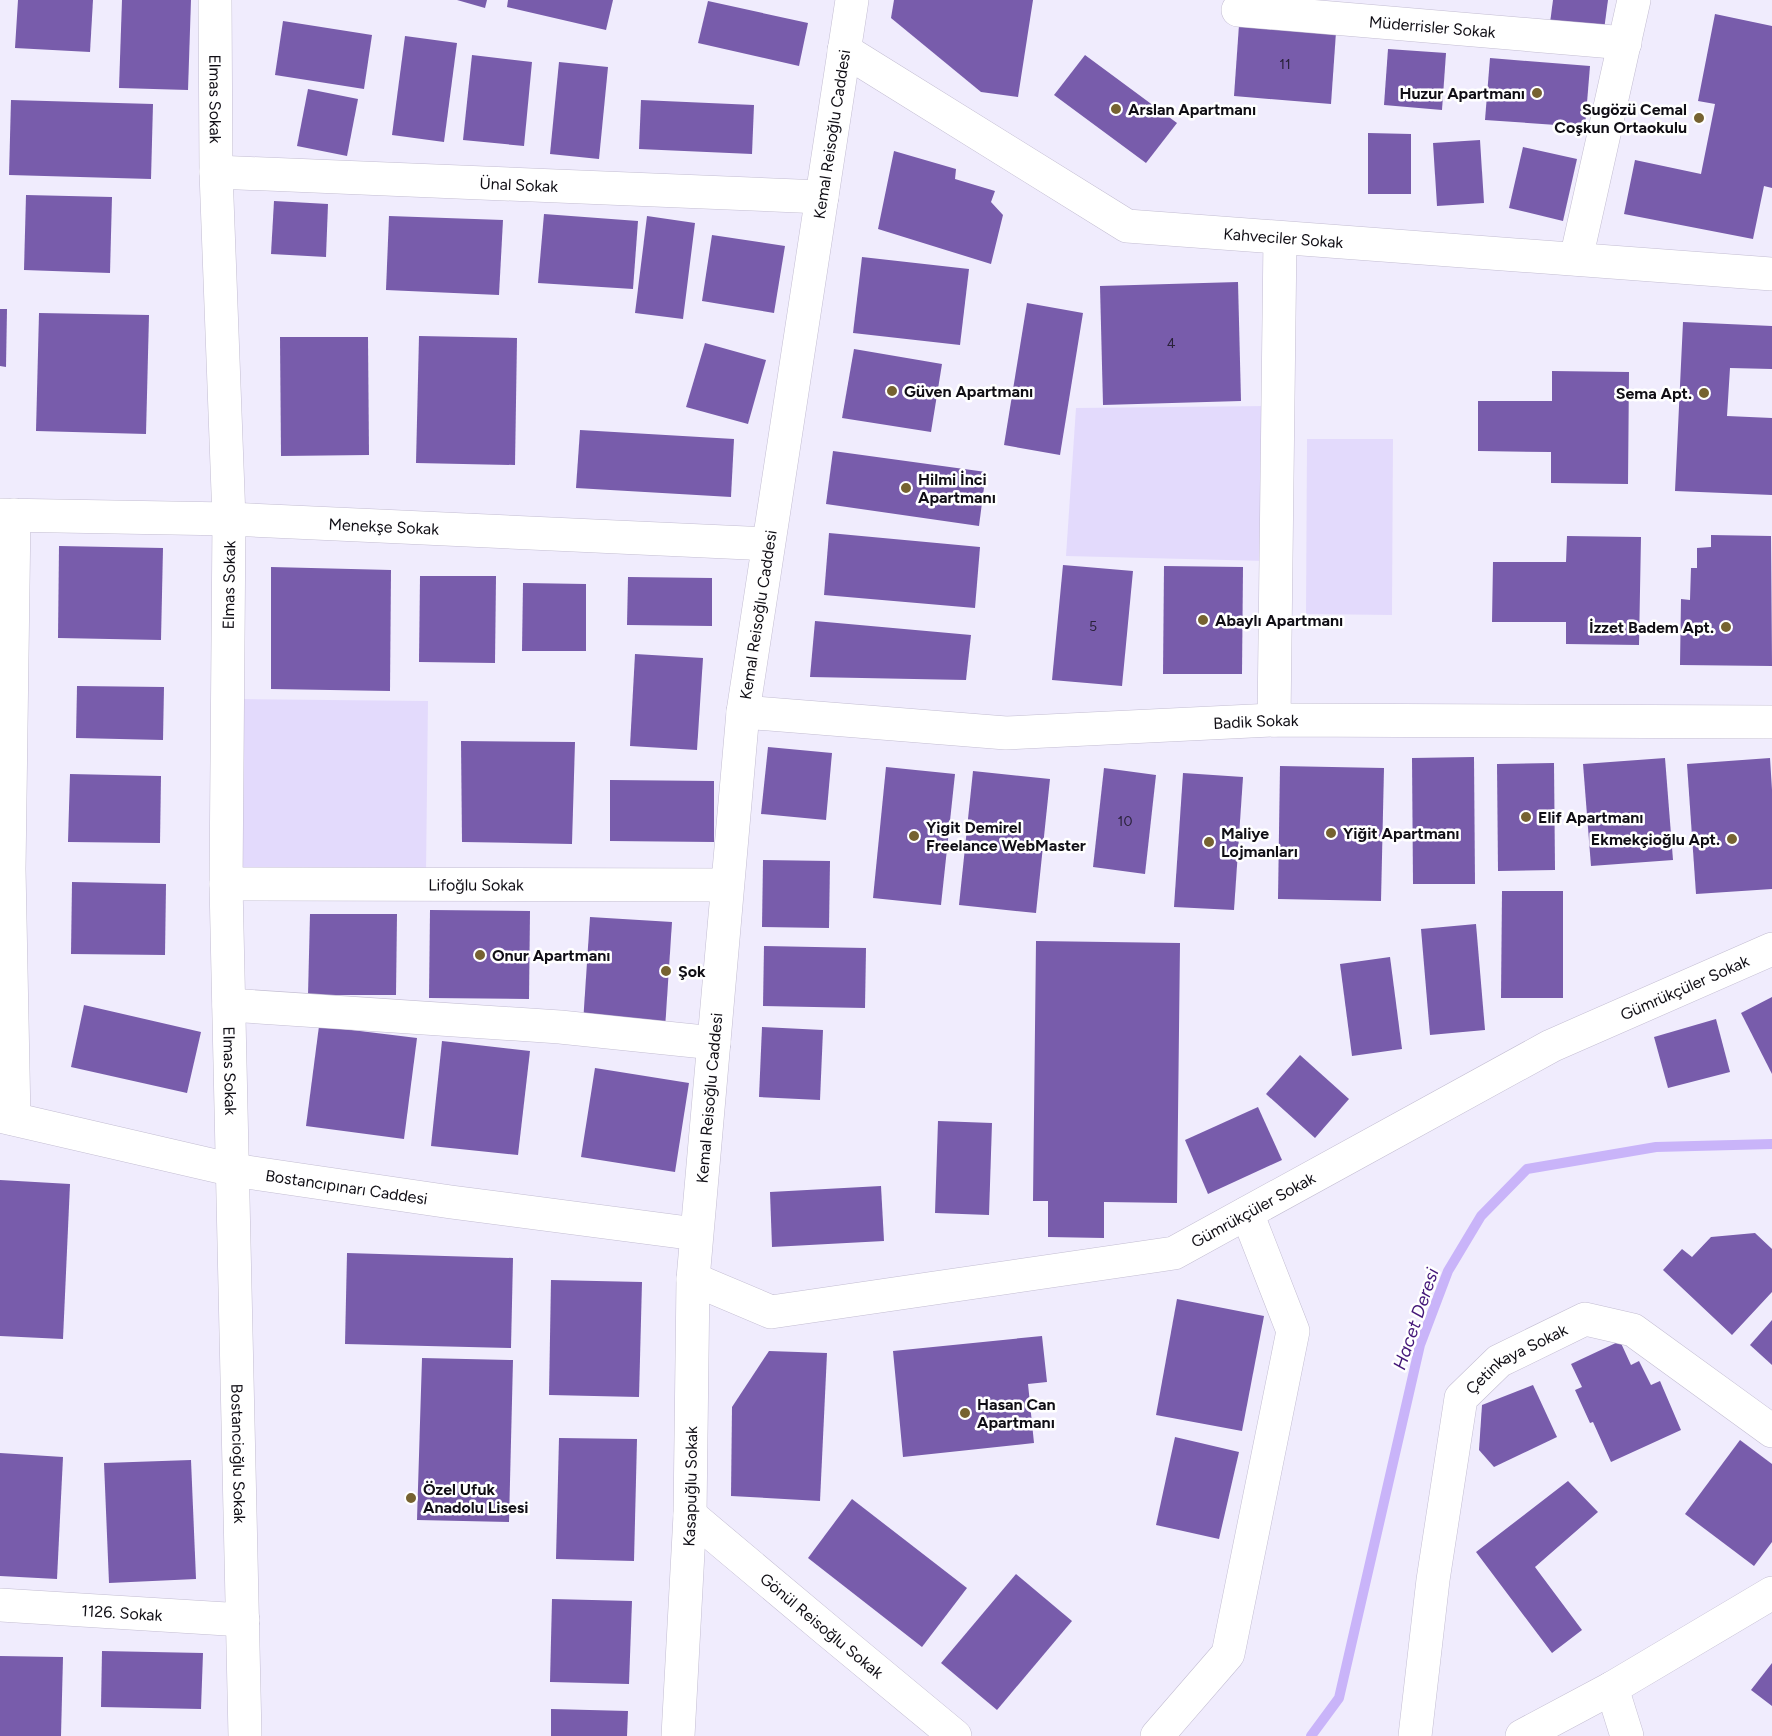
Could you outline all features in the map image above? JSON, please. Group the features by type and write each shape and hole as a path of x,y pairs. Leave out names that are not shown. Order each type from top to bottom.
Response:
{"street":[{"name":"Elmas Sokak","path":"215,0 216,172 229,519 226,884 233,1170"},
{"name":"Kemal Reisoğlu Caddesi","path":"696,1234 743,712 852,0"},
{"path":"1576,259 1634,0"},
{"name":"Müderrisler Sokak","path":"1238,10 1625,43"},
{"name":"Kahveciler Sokak","path":"844,50 1128,226 1772,274"},
{"name":"Ünal Sokak","path":"216,172 822,197"},
{"path":"1274,720 1280,238"},
{"path":"7,515 9,869 7,1117"},
{"name":"Menekşe Sokak","path":"7,515 229,519 768,544"},
{"name":"Badik Sokak","path":"743,712 1006,733 1274,720 1772,722"},
{"name":"Lifoğlu Sokak","path":"226,884 727,885"},
{"name":"Gümrükçüler Sokak","path":"693,1279 771,1312 1174,1253 1551,1046 1772,949"},
{"path":"229,1005 560,1027 714,1043"},
{"name":"Bostancıpınarı Caddesi","path":"7,1117 233,1170 451,1202 696,1234"},
{"name":"Bostancioğlu Sokak","path":"233,1170 245,1736"},
{"path":"1157,1736 1228,1654 1293,1331 1247,1213"},
{"name":"Kasapuğlu Sokak","path":"678,1736 690,1515 693,1279 696,1234"},
{"name":"Çetinkaya Sokak","path":"1415,1736 1433,1580 1461,1398 1499,1360 1585,1319 1633,1330 1772,1431"},
{"name":"Gönül Reisoğlu Sokak","path":"690,1515 955,1736"},
{"path":"1522,1736 1612,1688 1772,1593"},
{"name":"1126. Sokak","path":"0,1605 243,1620"},
{"path":"1612,1688 1627,1736"}],"shaded area":[{"path":"1268,406 1266,561 1066,556 1076,408"},
{"path":"1307,439 1393,439 1392,615 1306,614"},
{"path":"237,699 428,701 426,876 235,876"}],"building":[{"path":"18,0 93,0 90,52 15,48"},
{"path":"122,0 191,0 188,90 119,88"},
{"path":"457,0 487,0 485,8"},
{"path":"508,0 613,0 606,30 507,7"},
{"path":"894,0 1033,0 1018,97 981,92 891,18"},
{"path":"1553,0 1608,0 1604,30 1550,23"},
{"path":"708,1 808,23 799,66 698,43"},
{"path":"1715,14 1772,26 1772,188 1764,186 1753,239 1624,214 1635,160 1701,174 1715,104 1698,101"},
{"path":"283,21 372,35 364,89 275,75"},
{"path":"1239,25 1336,32 1331,104 1234,96"},
{"path":"405,36 457,43 444,142 392,135"},
{"path":"1388,49 1446,53 1442,110 1384,105"},
{"path":"472,55 532,62 524,146 463,140"},
{"name":"Arslan Apartmanı","path":"1085,55 1177,123 1146,163 1054,95"},
{"name":"Huzur Apartmanı","path":"1490,58 1590,66 1585,127 1485,120"},
{"path":"559,62 608,67 599,159 550,154"},
{"path":"308,89 358,99 347,156 297,146"},
{"path":"11,100 153,104 151,179 9,175"},
{"path":"641,100 754,105 752,154 639,149"},
{"path":"1368,133 1411,134 1411,194 1368,194"},
{"path":"1480,140 1484,203 1437,206 1433,143"},
{"path":"1523,147 1577,159 1563,221 1509,208"},
{"path":"894,151 956,169 955,179 995,191 991,202 1003,215 991,264 878,229"},
{"path":"26,195 112,197 110,273 24,270"},
{"path":"274,201 328,204 326,257 271,254"},
{"path":"544,214 638,221 633,289 538,283"},
{"path":"389,216 503,220 499,295 386,290"},
{"path":"647,216 695,223 683,319 635,313"},
{"path":"712,235 785,246 774,313 702,301"},
{"path":"862,257 969,269 960,345 853,333"},
{"path":"1238,282 1241,401 1103,405 1100,286"},
{"path":"1027,303 1083,313 1060,455 1004,445"},
{"path":"0,309 7,309 6,367 0,366"},
{"path":"39,313 149,315 146,434 36,431"},
{"name":"Sema Apt.","path":"1683,322 1772,326 1772,369 1730,368 1727,416 1772,418 1772,495 1675,491"},
{"path":"419,336 517,338 515,465 416,463"},
{"path":"280,337 368,337 369,455 281,456"},
{"path":"705,343 766,360 748,424 686,407"},
{"name":"Güven Apartmanı","path":"854,349 942,364 931,432 842,418"},
{"path":"1552,371 1629,372 1628,484 1551,483 1551,452 1478,451 1478,401 1552,401"},
{"path":"580,430 734,439 731,497 576,488"},
{"name":"Hilmi İnci Apartmanı","path":"833,451 986,472 979,526 826,504"},
{"path":"829,533 980,547 975,608 824,595"},
{"name":"İzzet Badem Apt.","path":"1711,535 1771,536 1772,666 1680,665 1681,599 1690,600 1691,568 1697,568 1697,548 1711,547"},
{"path":"1567,536 1641,537 1639,645 1566,644 1566,622 1492,622 1493,562 1566,562"},
{"path":"59,546 163,548 161,640 58,638"},
{"path":"1063,565 1133,571 1122,686 1052,680"},
{"name":"Abaylı Apartmanı","path":"1164,566 1243,567 1242,674 1163,674"},
{"path":"271,567 391,570 390,691 271,689"},
{"path":"420,576 496,576 495,663 419,662"},
{"path":"628,577 712,578 712,626 627,625"},
{"path":"523,583 586,584 586,651 522,651"},
{"path":"815,621 971,635 966,680 810,677"},
{"path":"635,654 703,658 697,750 630,746"},
{"path":"77,686 164,687 163,740 76,738"},
{"path":"461,741 575,742 572,844 462,842"},
{"path":"768,747 832,753 826,820 761,814"},
{"path":"1474,757 1475,884 1413,884 1412,758"},
{"path":"1665,758 1673,860 1591,866 1583,764"},
{"name":"Ekmekçioğlu Apt.","path":"1770,758 1772,889 1696,894 1687,764"},
{"name":"Elif Apartmanı","path":"1554,763 1555,870 1498,871 1497,764"},
{"name":"Yiğit Apartmanı","path":"1280,766 1384,768 1381,901 1278,899"},
{"name":"Yigit Demirel Freelance WebMaster","path":"886,767 955,774 941,905 873,898"},
{"path":"1104,768 1156,775 1145,874 1093,867"},
{"path":"973,771 1050,779 1036,913 959,905"},
{"name":"Maliye Lojmanları","path":"1183,773 1243,777 1234,910 1174,907"},
{"path":"70,774 161,776 160,843 68,842"},
{"path":"610,780 714,781 714,842 610,841"},
{"path":"763,860 830,861 829,928 762,927"},
{"path":"72,882 166,884 165,955 71,954"},
{"path":"1502,891 1563,891 1563,998 1501,998"},
{"name":"Onur Apartmanı","path":"430,910 530,911 529,999 429,998"},
{"path":"310,914 397,914 396,995 308,995"},
{"path":"590,917 672,922 665,1029 583,1023"},
{"path":"1476,924 1485,1030 1430,1035 1421,929"},
{"path":"1036,941 1180,943 1177,1203 1104,1202 1104,1238 1048,1237 1048,1201 1033,1201"},
{"path":"764,946 866,948 865,1008 763,1006"},
{"path":"1390,957 1402,1049 1352,1056 1340,964"},
{"path":"1772,997 1772,1074 1741,1013"},
{"path":"84,1005 201,1032 187,1093 71,1067"},
{"path":"1716,1019 1730,1072 1668,1088 1654,1037"},
{"path":"319,1026 417,1038 404,1139 306,1126"},
{"path":"762,1027 823,1030 820,1100 759,1097"},
{"path":"442,1041 530,1051 518,1155 431,1146"},
{"path":"1300,1055 1349,1099 1315,1138 1266,1094"},
{"path":"595,1068 689,1083 675,1172 581,1157"},
{"path":"1258,1107 1282,1160 1208,1194 1185,1140"},
{"path":"938,1121 992,1123 989,1215 935,1213"},
{"path":"0,1180 70,1184 63,1339 0,1336"},
{"path":"881,1186 884,1241 772,1247 770,1192"},
{"path":"1755,1233 1772,1249 1772,1292 1732,1335 1663,1270 1682,1249 1692,1257 1711,1237"},
{"path":"347,1253 513,1258 511,1348 345,1344"},
{"path":"551,1280 642,1282 639,1397 549,1395"},
{"path":"1177,1299 1264,1316 1242,1431 1156,1415"},
{"path":"1772,1320 1772,1365 1750,1345"},
{"name":"Hasan Can Apartmanı","path":"1042,1336 1047,1382 1028,1384 1034,1443 903,1457 893,1351"},
{"path":"1620,1341 1631,1365 1639,1361 1651,1385 1660,1381 1681,1430 1611,1462 1575,1390 1582,1387 1571,1364"},
{"path":"769,1351 827,1353 820,1501 731,1496 732,1407"},
{"path":"422,1358 513,1360 509,1522 417,1520"},
{"path":"1533,1385 1557,1437 1494,1467 1479,1450 1482,1405"},
{"path":"1175,1437 1239,1452 1219,1539 1156,1525"},
{"path":"559,1438 637,1439 634,1561 556,1559"},
{"path":"1740,1440 1772,1464 1772,1542 1754,1566 1685,1514"},
{"path":"0,1453 63,1457 57,1579 0,1576"},
{"path":"191,1460 196,1579 109,1583 104,1463"},
{"path":"1568,1481 1598,1512 1535,1567 1582,1630 1552,1653 1476,1552"},
{"path":"852,1499 967,1588 922,1647 808,1558"},
{"path":"1016,1574 1072,1621 997,1710 941,1663"},
{"path":"552,1599 632,1601 629,1684 550,1682"},
{"path":"102,1651 203,1653 201,1709 101,1707"},
{"path":"0,1656 63,1657 61,1736 0,1736"},
{"path":"1772,1663 1772,1706 1751,1690"},
{"path":"551,1709 628,1711 627,1736 551,1736"}],"waterway":[{"name":"Hacet Deresi","path":"1311,1736 1339,1698 1420,1345 1448,1271 1481,1216 1527,1169 1656,1147 1772,1144"}],"place":[{"name":"Huzur Apartmanı","path":"1537,93"},
{"name":"Arslan Apartmanı","path":"1116,109"},
{"name":"Sugözü Cemal Coşkun Ortaokulu","path":"1699,118"},
{"name":"Güven Apartmanı","path":"892,391"},
{"name":"Sema Apt.","path":"1704,393"},
{"name":"Hilmi İnci Apartmanı","path":"906,488"},
{"name":"Abaylı Apartmanı","path":"1203,620"},
{"name":"İzzet Badem Apt.","path":"1726,627"},
{"name":"Elif Apartmanı","path":"1526,817"},
{"name":"Yiğit Apartmanı","path":"1331,833"},
{"name":"Yigit Demirel Freelance WebMaster","path":"914,836"},
{"name":"Ekmekçioğlu Apt.","path":"1732,839"},
{"name":"Maliye Lojmanları","path":"1209,842"},
{"name":"Onur Apartmanı","path":"480,955"},
{"name":"Şok","path":"666,971"},
{"name":"Hasan Can Apartmanı","path":"965,1413"},
{"name":"Özel Ufuk Anadolu Lisesi","path":"411,1498"}]}
